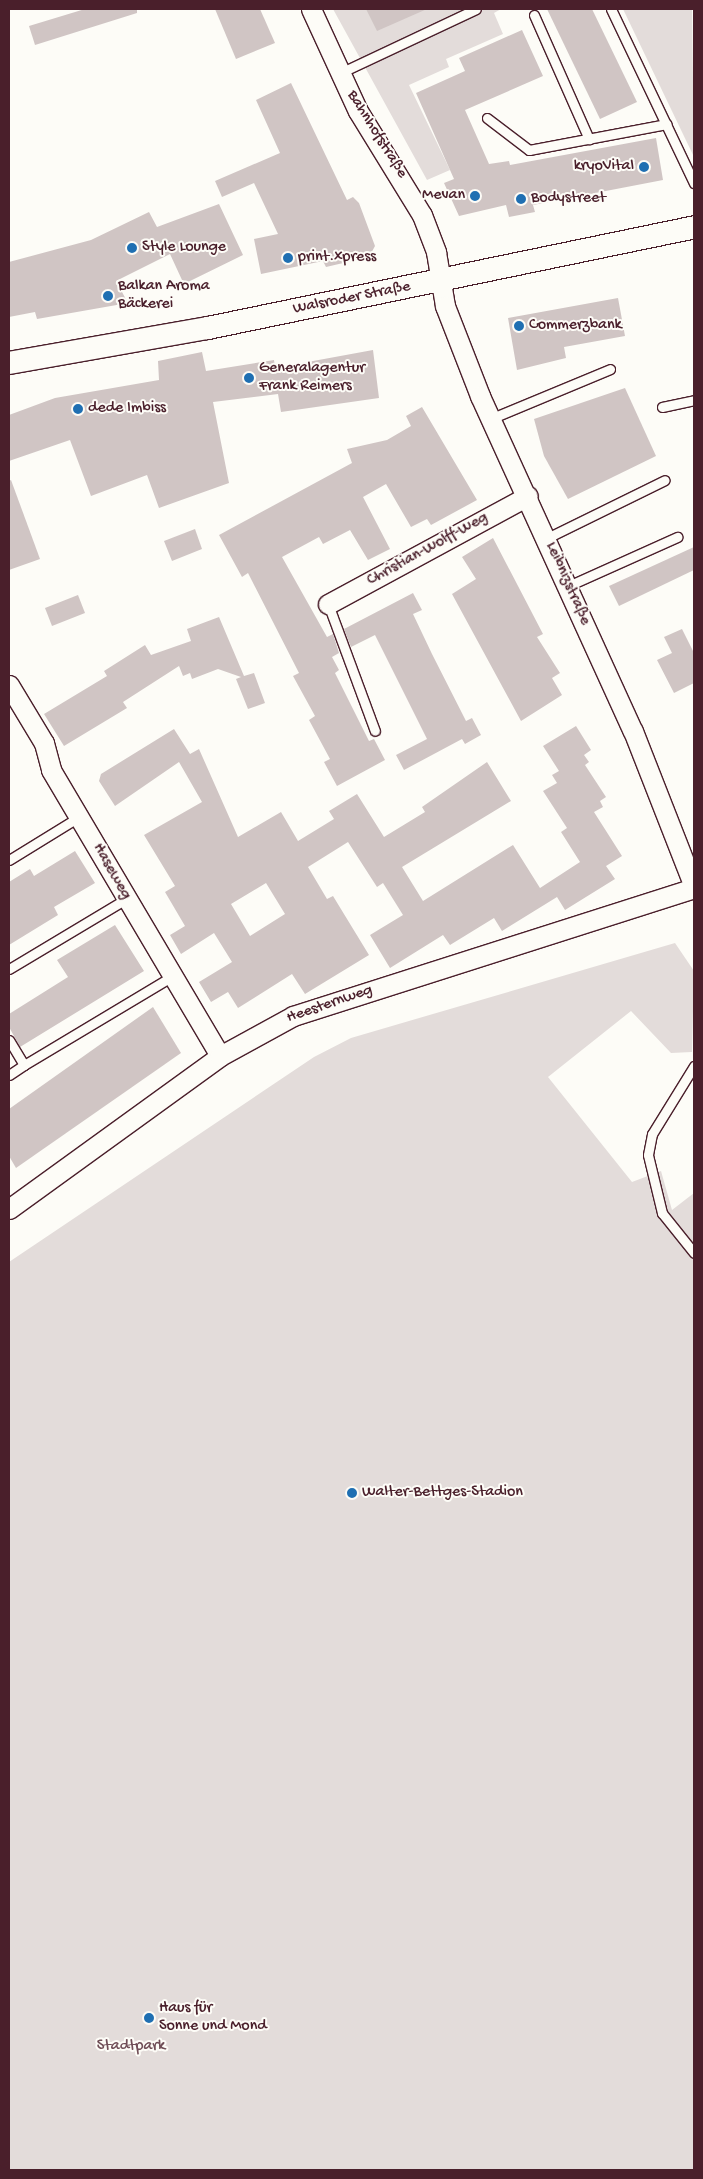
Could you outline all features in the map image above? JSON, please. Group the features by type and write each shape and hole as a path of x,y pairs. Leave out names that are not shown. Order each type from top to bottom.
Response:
{"street":[{"name":"Bahnhofstraße","path":"311,9 339,73 422,215 441,281"},
{"name":"Walsroder Straße","path":"9,363 441,281 694,227"},
{"name":"Leibnizstraße","path":"441,281 445,306 490,419 528,496 633,731 694,888"},
{"name":"Christian-Wolff-Weg","path":"328,604 528,496"},
{"name":"Haseweg","path":"9,685 44,743 51,770 220,1056"},
{"name":"Heesternweg","path":"9,1209 220,1056 285,1020 332,1002 694,888"}],"lane":[{"name":"Bahnhofstraße","path":"339,73 476,9"},
{"path":"611,9 694,183"},
{"path":"534,15 589,139"},
{"path":"487,118 529,150 667,124"},
{"path":"490,419 610,369"},
{"path":"662,407 694,400"},
{"path":"547,538 665,480"},
{"path":"568,586 677,537"},
{"path":"328,604 375,731"},
{"path":"9,860 80,817"},
{"path":"9,969 126,899"},
{"path":"9,1075 172,976"},
{"path":"9,1040 24,1066"},
{"path":"694,1066 652,1134 648,1155 662,1213 694,1253"}],"green space":[{"path":"333,9 501,9 494,13 503,34 446,59 449,67 409,85 450,170 427,180"},
{"path":"623,9 692,9 694,157"},
{"name":"Walter-Bettges-Stadion","path":"675,943 694,971 692,1052 671,1053 631,1011 548,1077 632,1182 661,1171 672,1210 694,1193 694,2170 9,2170 9,1262 314,1057 351,1038"}],"building":[{"path":"85,9 137,9 137,13 35,45 29,26"},
{"path":"215,9 260,9 275,43 236,59"},
{"path":"366,9 427,9 377,31"},
{"path":"547,9 592,9 637,102 600,119"},
{"path":"522,30 543,76 465,110 489,164 509,161 510,165 656,138 663,180 533,205 535,212 509,217 506,205 459,216 444,183 454,179 416,93 465,71 459,58"},
{"path":"291,83 347,200 353,197 359,203 375,246 369,257 326,267 323,261 261,274 254,239 278,234 254,183 222,197 215,181 280,153 256,100"},
{"path":"219,204 243,255 188,282 182,280 170,254 116,281 128,303 37,319 35,312 9,317 9,262 91,240 149,212 157,227"},
{"path":"618,298 625,336 564,347 566,358 517,370 508,318"},
{"path":"373,350 379,398 281,412 278,394 213,402 229,483 159,508 147,475 91,496 70,440 9,461 9,415 55,398 159,380 158,361 202,352 206,371 274,360 275,368"},
{"path":"625,388 656,456 568,499 544,456 534,419"},
{"path":"422,407 477,500 431,525 427,519 411,527 386,484 363,497 390,549 368,560 350,530 323,544 319,537 282,557 327,637 333,634 339,653 332,657 339,670 335,673 369,741 374,739 385,760 337,786 324,762 330,759 309,720 315,716 293,676 299,673 248,573 242,577 219,535 352,463 347,449 387,440 411,426 406,416"},
{"path":"11,480 40,559 9,570 9,481"},
{"path":"195,529 202,549 172,561 164,541"},
{"path":"493,538 543,634 537,637 560,673 552,678 562,695 521,721 452,594 476,579 462,557"},
{"path":"694,547 694,570 619,606 609,586"},
{"path":"413,593 422,610 413,614 432,654 466,721 472,718 481,735 465,744 462,739 404,770 396,755 427,739 375,635 351,647 344,629"},
{"path":"78,595 85,613 52,626 45,608"},
{"path":"219,617 244,676 254,673 265,703 248,709 236,679 241,677 218,669 192,679 190,673 183,676 179,666 123,702 127,708 64,746 44,714 107,676 104,671 145,645 151,655 191,641 187,629"},
{"path":"682,629 694,653 694,683 674,693 657,660 672,653 664,637"},
{"path":"576,726 591,750 584,755 589,762 585,765 606,797 600,801 603,807 594,812 622,856 606,866 615,879 565,910 557,897 502,931 494,918 450,945 443,935 390,968 370,935 403,915 383,883 377,887 348,842 308,867 327,899 333,896 369,955 305,994 292,974 238,1008 228,992 211,1002 199,982 232,962 214,933 181,954 170,935 185,926 165,892 175,886 144,835 202,802 179,762 115,806 99,781 101,774 174,729 190,754 199,749 238,837 281,812 298,841 334,819 329,811 357,794 384,837 425,812 422,807 487,762 511,801 402,867 423,901 513,845 540,888 580,862 561,832 567,828 543,791 557,783 552,775 559,771 543,746","holes":["266,883 285,914 250,936 231,904"]},
{"path":"75,851 95,883 54,907 58,915 9,945 9,882 30,869 34,876"},
{"path":"115,925 144,971 20,1047 9,1027 9,1014 68,977 57,960"},
{"path":"153,1007 181,1053 16,1168 9,1156 9,1109"}],"place":[{"name":"kryoVital","path":"644,167"},
{"name":"Mevan","path":"475,196"},
{"name":"Bodystreet","path":"521,199"},
{"name":"Style Lounge","path":"132,248"},
{"name":"print.xpress","path":"288,258"},
{"name":"Balkan Aroma Bäckerei","path":"108,296"},
{"name":"Commerzbank","path":"519,326"},
{"name":"Generalagentur Frank Reimers","path":"249,378"},
{"name":"dede Imbiss","path":"78,409"},
{"name":"Walter-Bettges-Stadion","path":"352,1493"},
{"name":"Haus für Sonne und Mond","path":"149,2018"}],"park label":[{"name":"Stadtpark","path":"131,2047"}]}
